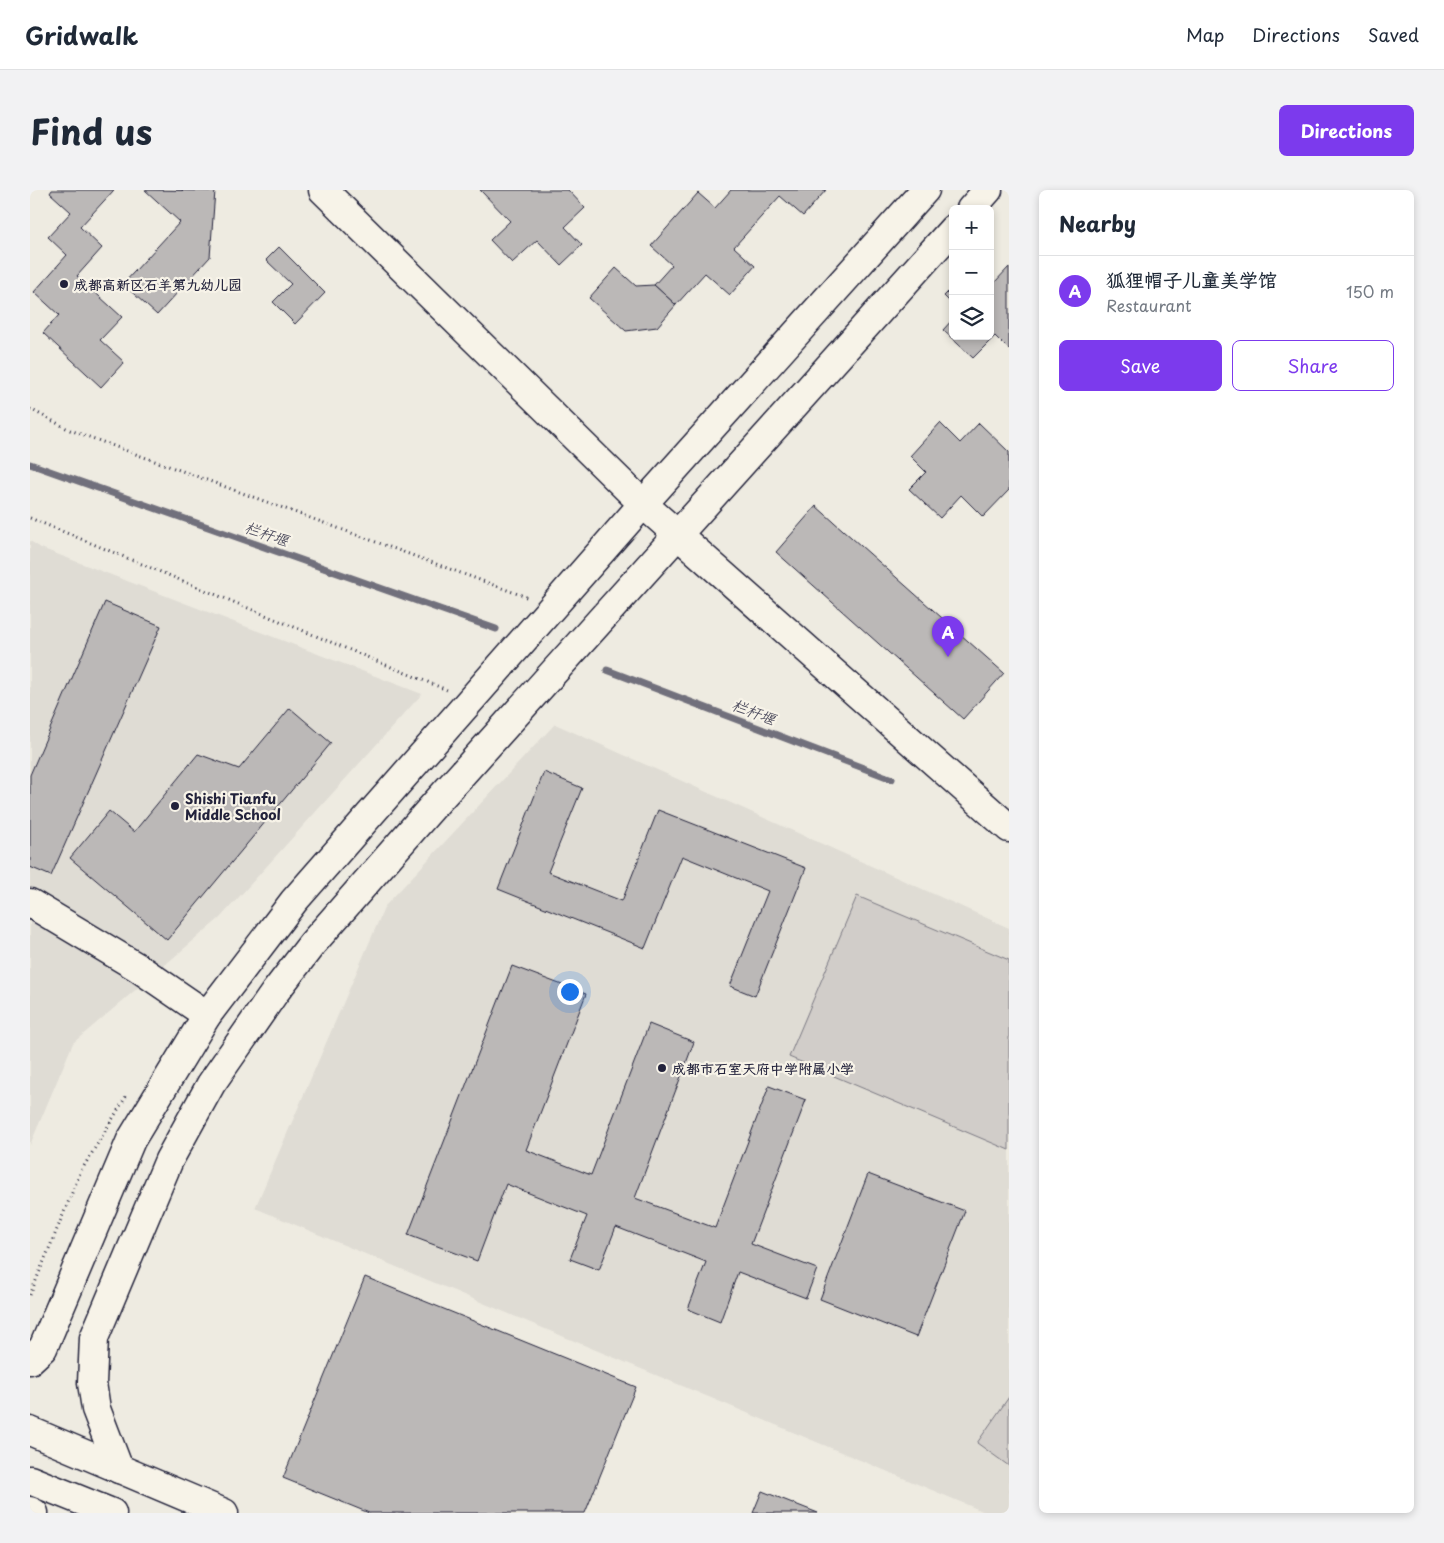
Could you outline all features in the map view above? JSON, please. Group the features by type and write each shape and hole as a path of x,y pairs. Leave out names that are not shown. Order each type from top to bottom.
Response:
{"main road":[{"path":"323,190 643,504 1009,828"},
{"path":"30,1360 43,1348 131,1140 207,1015 294,901 552,606 925,190"},
{"path":"975,205 988,190"},
{"path":"119,1469 96,1408 92,1383 94,1338 169,1160 211,1084 275,992 312,944 434,805 949,233"},
{"path":"30,903 137,966 207,1015"},
{"path":"30,1431 224,1513"},
{"path":"30,1480 112,1513"},
{"path":"30,1511 34,1513"}],"path":[{"path":"30,408 70,430 552,606"},
{"path":"30,518 470,699"}],"shaded area":[{"name":"Shishi Tianfu Middle School","path":"30,541 41,548 422,694 220,918 73,1043 30,1145"},
{"name":"成都市石室天府中学附属小学","path":"555,724 1009,928 1009,1513 987,1513 255,1208 385,906"},
{"path":"857,896 1009,960 1009,1150 789,1057"},
{"path":"1009,1397 1009,1466 977,1443"}],"building":[{"name":"成都高新区石羊第九幼儿园","path":"52,190 114,190 80,227 102,248 77,276 122,317 100,340 124,362 101,387 43,333 59,315 34,292 67,255 48,237 71,212 50,193"},
{"name":"成都高新区石羊第九幼儿园","path":"145,190 215,191 210,257 157,315 123,284 180,222"},
{"path":"480,190 568,190 585,208 565,227 582,245 561,265 537,240 512,263 490,240 510,221"},
{"path":"731,190 826,190 803,216 780,196 734,247 755,266 730,295 705,273 676,305 654,285 672,265 651,246 698,193 715,208"},
{"path":"279,247 325,293 295,324 273,302 291,284 266,260"},
{"path":"1009,267 1009,350 994,337 994,283"},
{"path":"616,268 636,286 654,285 676,305 657,327 626,331 589,298"},
{"path":"949,291 949,301 944,296"},
{"path":"949,323 949,336 943,330"},
{"path":"954,340 991,340 973,358"},
{"path":"940,423 960,443 979,423 1009,452 1009,490 983,517 961,495 940,518 909,489 926,472 910,456"},
{"path":"816,506 1004,673 963,719 776,552"},
{"path":"105,602 161,626 51,876 30,867 30,775"},
{"path":"290,708 331,743 167,940 70,858 109,811 134,832 198,754 239,769"},
{"path":"544,772 582,788 548,872 622,901 658,810 806,868 755,996 730,986 768,891 682,856 645,948 498,889"},
{"path":"512,966 586,994 526,1150 591,1175 649,1024 694,1042 635,1198 715,1228 769,1086 806,1100 751,1244 817,1269 806,1298 738,1272 720,1322 688,1309 706,1262 616,1227 599,1270 570,1259 587,1216 506,1184 477,1261 408,1235"},
{"path":"868,1174 965,1211 916,1337 820,1299"},
{"path":"365,1277 636,1387 585,1513 369,1513 283,1478"},
{"path":"762,1491 818,1513 753,1513"}],"waterway":[{"name":"栏杆堰","path":"30,464 496,629"},
{"name":"栏杆堰","path":"607,670 892,779"}],"place":[{"name":"成都高新区石羊第九幼儿园","path":"64,284"},
{"name":"狐狸帽子儿童美学馆","path":"948,657"},
{"name":"Shishi Tianfu Middle School","path":"175,806"},
{"name":"成都市石室天府中学附属小学","path":"662,1068"}]}
